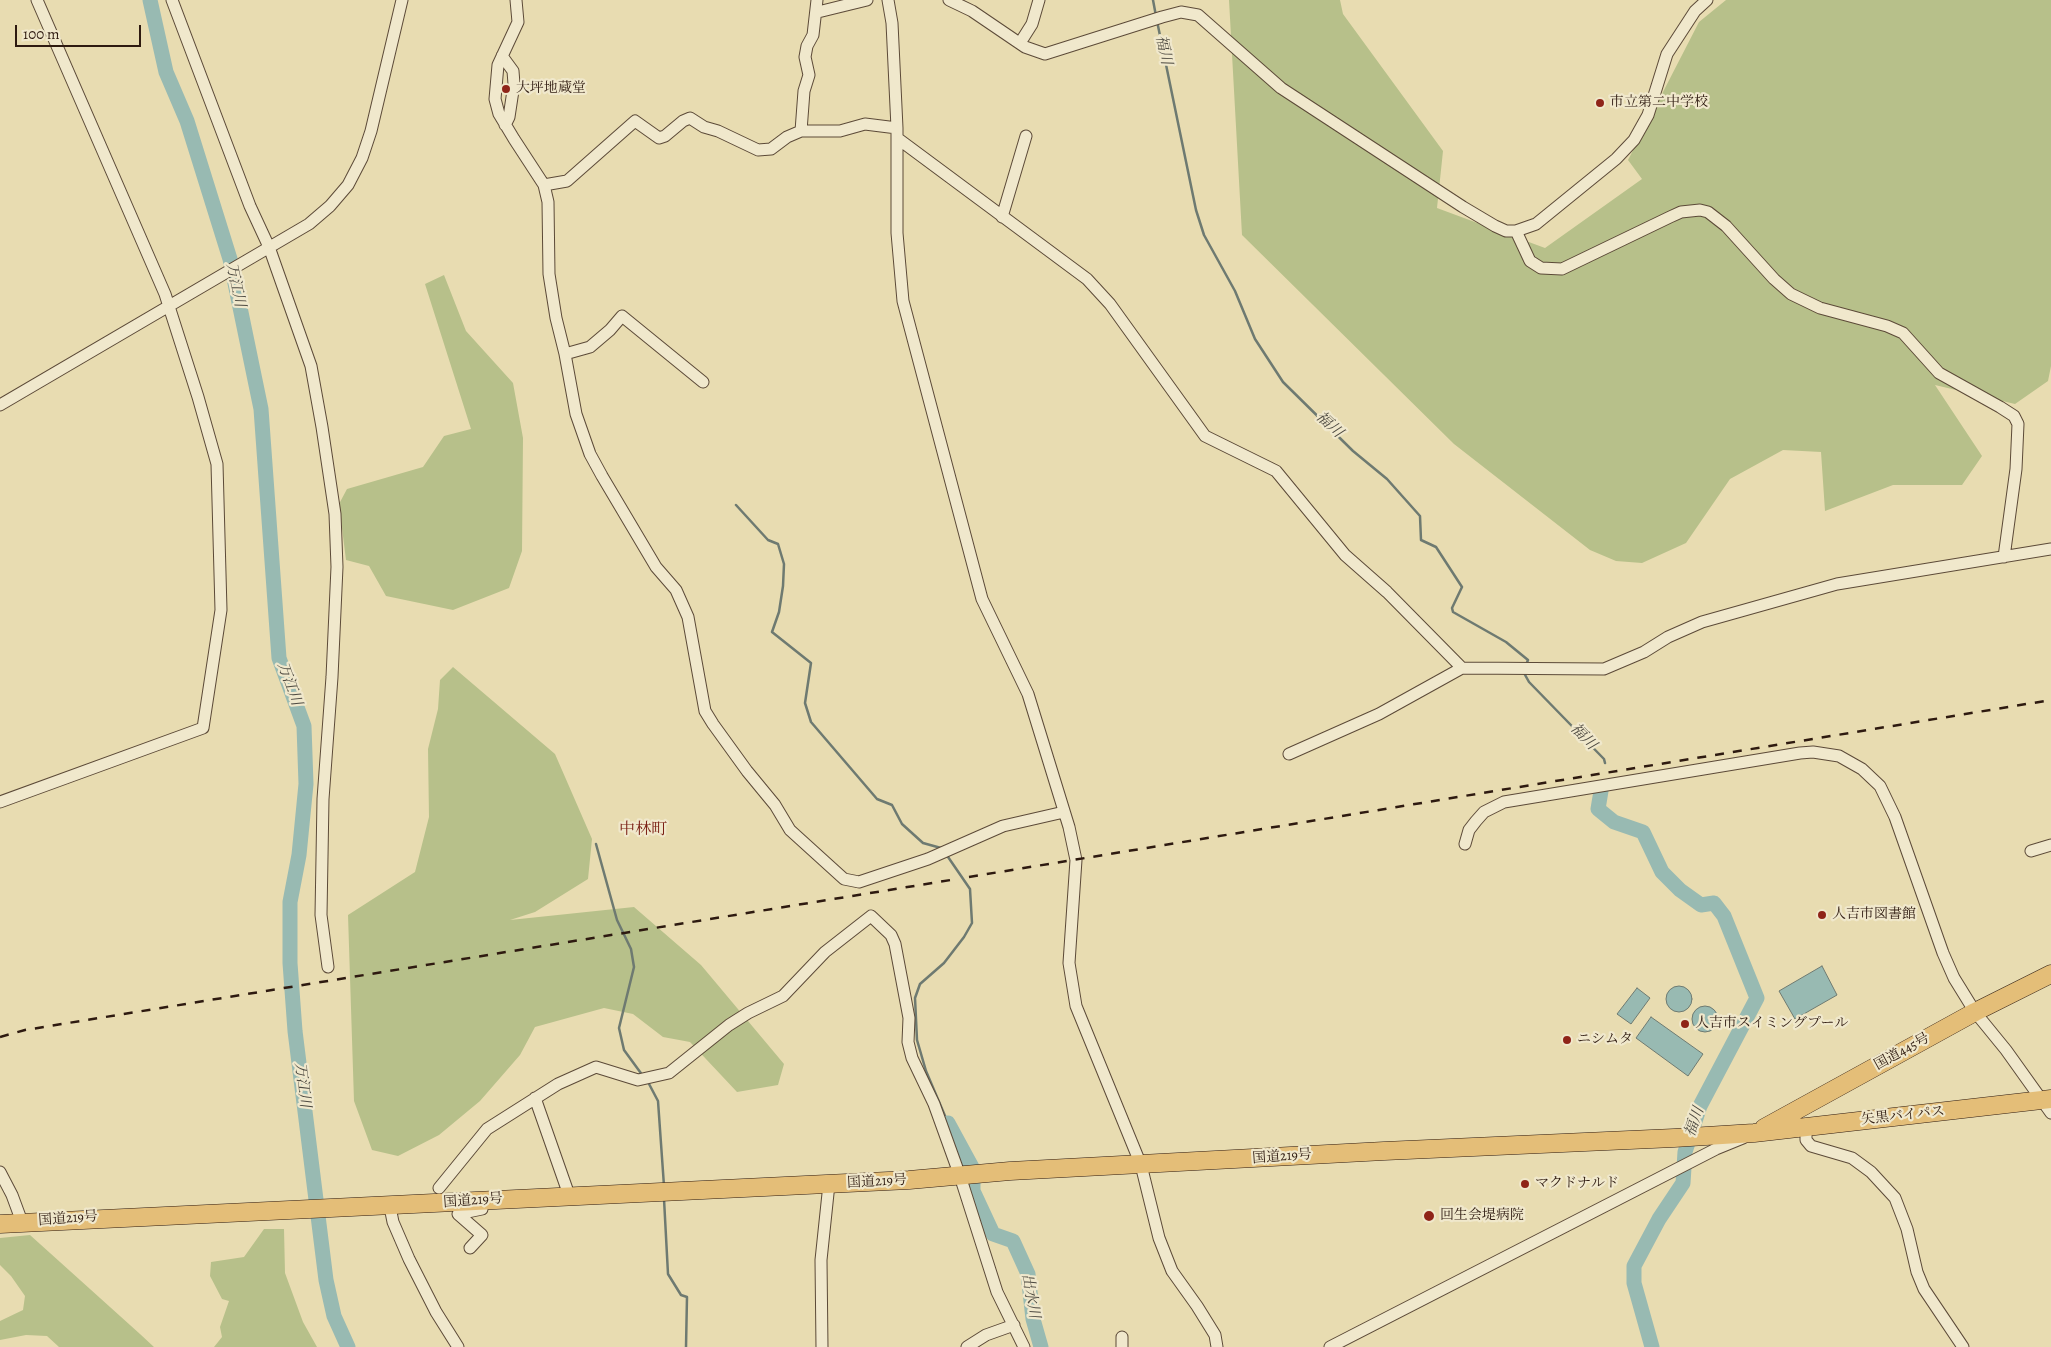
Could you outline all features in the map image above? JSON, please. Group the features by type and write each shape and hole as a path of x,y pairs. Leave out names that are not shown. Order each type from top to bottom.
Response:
{"highway":[{"name":"国道445号","path":"1754,1133 1975,1012 2051,974"},
{"name":"矢黒バイパス","path":"1754,1133 2048,1104"},
{"path":"1801,1108 1806,1127"},
{"name":"国道219号","path":"0,1224 828,1184 1536,1143 1674,1138 1708,1140 1754,1133"}],"street":[{"path":"0,802 203,728 221,610 217,464 170,304 37,0"},
{"path":"172,0 311,366 335,514 337,567 332,677 323,799 320,915 328,967"},
{"path":"0,405 309,224 330,206 351,178 362,158 371,131 402,0"},
{"path":"516,0 518,22 498,65 495,99 505,125 544,185 549,214 549,274 576,414 590,454 656,567 676,590 688,617 705,711 747,771 774,805 790,830 844,879 859,882 928,859 1003,826 1064,812"},
{"path":"801,131 804,91 809,75 805,58 818,12 817,0"},
{"path":"818,12 867,0"},
{"path":"888,0 892,23 897,133 897,233 905,309 982,599 1028,694 1064,812 1076,860 1069,963 1072,993 1080,1018 1141,1165 1159,1238 1172,1271 1210,1328 1217,1347"},
{"path":"949,0 972,11 1035,52 1044,54 1162,16 1181,12 1198,15 1281,88 1463,207 1506,231 1528,229 1536,224 1616,159 1630,144 1648,115 1666,54 1695,11 1707,0"},
{"path":"1020,43 1032,24 1039,0"},
{"path":"502,56 513,71 514,84 509,118 505,125"},
{"path":"544,185 562,182 577,174 635,120 659,138 665,136 690,118 704,127 718,130 758,150 771,149 801,131 840,131 865,124 897,133 1002,217 1087,279 1110,304 1205,436 1276,471 1345,555 1387,592 1462,668"},
{"path":"1002,217 1026,136"},
{"path":"1516,231 1530,261 1541,268 1562,269 1670,216 1681,212 1700,210 1708,212 1726,226 1774,279 1791,294 1820,308 1886,326 1903,333 1938,373 2014,416 2018,424 2016,469 2004,556"},
{"path":"565,354 590,347 610,330 622,316 703,382"},
{"path":"1289,754 1379,714 1462,668 1604,669 1644,652 1668,637 1702,622 1837,584 2051,549"},
{"path":"1465,844 1469,830 1484,812 1504,802 1800,753 1812,752 1839,756 1872,776 1888,799 1914,866 1943,953 1954,978 1975,1012 2048,1104"},
{"path":"2031,851 2051,845"},
{"path":"439,1188 487,1129 535,1098 558,1084 596,1067 638,1080 669,1072 729,1025 748,1013 783,996 825,952 871,916 891,935 895,944 909,1018 908,1042 912,1058 934,1104 960,1176 997,1292 1024,1347"},
{"path":"535,1098 570,1195"},
{"path":"1806,1127 1806,1140 1811,1146 1852,1158 1871,1172 1895,1198 1908,1229 1917,1272 1924,1289 1963,1347"},
{"path":"1333,1346 1708,1140"},
{"path":"0,1172 12,1195 22,1222"},
{"path":"822,1347 821,1260 828,1184"},
{"path":"470,1248 482,1235 458,1214 482,1209 483,1200"},
{"path":"382,1206 393,1222 409,1259 436,1312 458,1347"},
{"path":"967,1347 986,1335 1014,1325"}],"green space":[{"path":"1229,0 1340,0 1343,14 1443,151 1437,208 1545,248 1642,179 1628,160 1699,22 1726,0 2051,0 2051,366 2048,381 2015,404 1935,385 1982,456 1962,485 1893,485 1825,511 1821,452 1783,450 1730,479 1686,543 1642,563 1616,561 1590,550 1454,444 1242,235"},
{"path":"444,275 466,331 513,383 523,438 522,551 509,588 453,610 386,596 369,566 346,560 339,504 347,489 423,467 444,436 471,429 425,284"},
{"path":"453,667 555,754 592,839 588,879 535,912 510,920 634,907 701,965 784,1064 778,1085 737,1092 690,1042 663,1037 633,1014 604,1008 535,1027 520,1055 480,1101 439,1135 398,1156 372,1150 354,1101 348,915 415,872 429,817 428,749 438,709 440,680"},
{"path":"264,1229 284,1229 285,1273 303,1322 317,1347 214,1347 222,1337 220,1327 229,1301 222,1299 210,1276 211,1262 244,1257"},
{"path":"30,1235 154,1347 59,1347 47,1336 26,1335 0,1340 0,1321 23,1310 25,1296 11,1276 0,1265 0,1238"}],"water":[{"path":"1822,966 1837,995 1795,1019 1779,991"},
{"path":"1679,986 1688,990 1692,999 1688,1008 1679,1012 1670,1008 1666,999 1670,990"},
{"path":"1637,988 1650,998 1631,1024 1617,1014"},
{"path":"1705,1006 1714,1010 1718,1019 1714,1028 1705,1032 1696,1028 1692,1019 1696,1010"},
{"path":"1651,1017 1703,1054 1688,1076 1636,1038"}],"waterway":[{"name":"万江川","path":"150,0 166,72 187,121 230,259 261,409 279,658 304,726 306,784 299,855 290,902 290,963 295,1031 326,1280 334,1316 348,1347"},
{"name":"福川","path":"1153,0 1156,16"},
{"name":"福川","path":"1157,21 1196,210 1204,235 1235,291 1255,339 1283,382 1353,451 1387,479 1420,516 1421,540 1436,547 1462,587 1452,608 1453,612 1506,642 1528,660 1526,665"},
{"path":"736,505 768,540 778,544 784,564 783,586 779,612 772,632 811,663 805,703 811,722 877,799 892,805 902,824 923,843 941,848"},
{"name":"福川","path":"1524,673 1529,682 1604,759 1605,763"},
{"name":"福川","path":"1601,791 1598,809 1614,822 1643,832 1662,872 1680,890 1701,905 1714,903 1724,916 1757,998 1700,1106 1685,1152 1683,1183 1659,1219 1634,1266 1634,1283 1652,1347"},
{"path":"596,844 617,920 631,949 634,967 619,1028 624,1050 643,1076"},
{"path":"946,854 970,889 972,923 944,963 920,984 915,998 917,1040 926,1071 948,1123"},
{"path":"648,1082 658,1101 664,1186"},
{"name":"出水川","path":"948,1123 973,1169 973,1191 993,1234 1013,1241 1028,1274 1033,1319 1041,1347"},
{"path":"664,1199 668,1274 681,1295 687,1297 686,1347"}],"railway":[{"path":"969,877 2051,700"},
{"path":"0,1037 25,1030 957,879"}],"place":[{"name":"大坪地蔵堂","path":"506,89"},
{"name":"市立第二中学校","path":"1600,103"},
{"name":"人吉市図書館","path":"1822,915"},
{"name":"人吉市スイミングプール","path":"1685,1024"},
{"name":"ニシムタ","path":"1567,1040"},
{"name":"マクドナルド","path":"1525,1184"},
{"name":"回生会堤病院","path":"1429,1216"}],"district":[{"name":"中林町","path":"643,830"}]}
